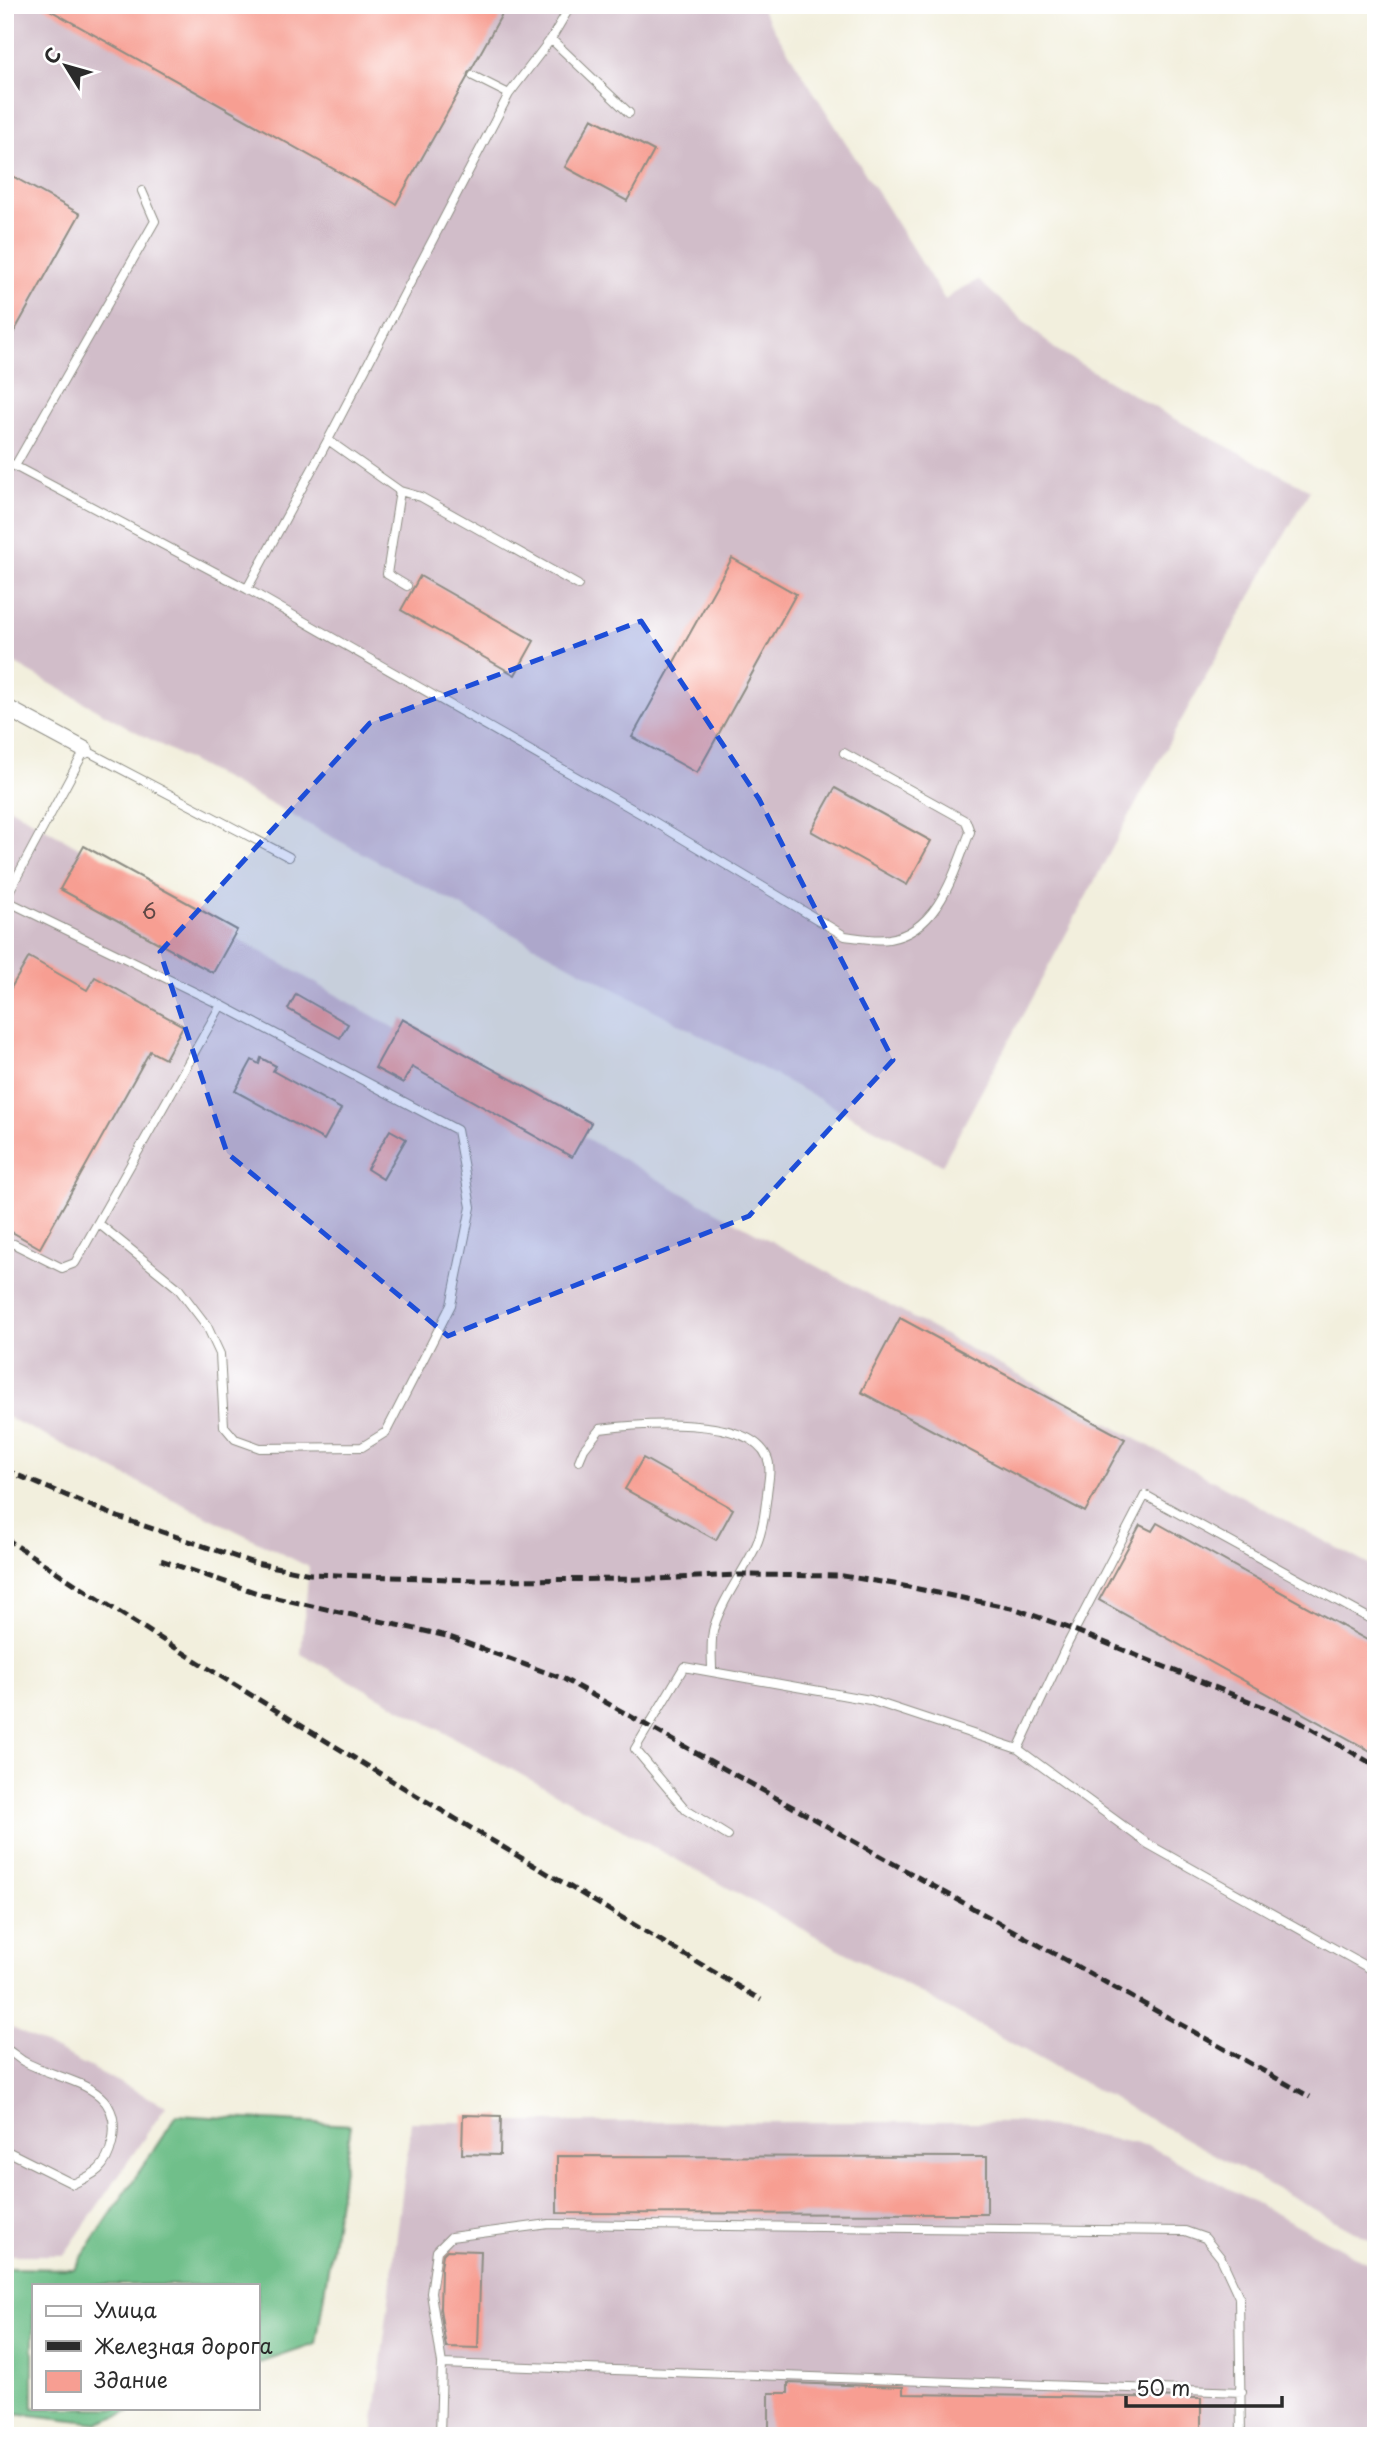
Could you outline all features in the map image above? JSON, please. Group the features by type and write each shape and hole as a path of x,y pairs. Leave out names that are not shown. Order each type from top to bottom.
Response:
{"street":[{"path":"5,707 85,750"}],"lane":[{"path":"247,589 509,94 551,39 571,5"},
{"path":"551,39 629,113"},
{"path":"473,76 509,94"},
{"path":"15,466 155,221 142,191"},
{"path":"328,440 400,491 421,497 578,585"},
{"path":"5,461 247,589 643,815 845,936 871,940 891,939 909,932 926,920 944,895 970,832 966,821 845,753"},
{"path":"400,491 387,574 407,586"},
{"path":"98,1223 178,1288 207,1326 220,1354 224,1426 235,1439 260,1448 362,1447 386,1432 451,1305 471,1207 457,1130 221,1005 5,899 85,750 289,857"},
{"path":"14,1244 62,1268 75,1263 221,1005"},
{"path":"579,1461 584,1449 600,1429 627,1426 716,1427 738,1432 761,1447 768,1458 770,1472 765,1517 756,1545 738,1575 713,1629 712,1670"},
{"path":"1018,1748 1074,1630 1145,1495 1376,1622"},
{"path":"728,1836 686,1810 635,1749 684,1667 870,1700 1018,1748 1148,1844 1376,1972"},
{"path":"5,2048 23,2061 87,2086 109,2106 116,2128 110,2152 97,2173 73,2184 5,2150"},
{"path":"440,2436 442,2364 431,2293 437,2251 451,2237 549,2224 1185,2231 1205,2238 1222,2258 1239,2297 1241,2436"},
{"path":"442,2364 1242,2392"}],"highlighted area":[{"path":"641,621 759,799 893,1060 749,1216 448,1336 227,1153 160,952 370,723"}],"shaded area":[{"path":"5,5 759,5 945,300 978,280 1055,349 1171,417 1310,490 1173,735 942,1165 133,730 5,658"},
{"path":"5,805 675,1189 1376,1569 1376,2243 301,1654 309,1567 5,1416"},
{"path":"5,2024 166,2106 64,2255 5,2255"},
{"path":"411,2122 1023,2122 1149,2146 1376,2267 1376,2436 372,2436"}],"green space":[{"path":"177,2115 351,2125 316,2344 259,2363 259,2284 32,2284 32,2410 133,2410 99,2423 5,2412 5,2268 74,2269"}],"building":[{"path":"41,5 507,5 396,204"},
{"path":"592,118 654,151 627,201 565,167"},
{"path":"5,172 80,214 5,348"},
{"path":"732,558 796,594 697,773 632,737"},
{"path":"420,576 534,641 515,675 401,610"},
{"path":"835,788 931,841 907,885 811,831"},
{"path":"84,846 237,930 213,973 60,889"},
{"path":"29,957 87,990 95,977 183,1026 165,1059 150,1051 40,1248 5,1228 5,998"},
{"path":"296,994 348,1024 340,1038 288,1009"},
{"path":"402,1019 591,1123 572,1157 412,1067 403,1083 375,1068"},
{"path":"261,1058 276,1066 273,1071 341,1109 324,1140 235,1091 252,1060 259,1064"},
{"path":"390,1130 406,1139 383,1179 367,1169"},
{"path":"900,1318 1125,1439 1085,1512 861,1392"},
{"path":"643,1458 733,1509 716,1540 625,1489"},
{"path":"1157,1523 1376,1645 1376,1754 1099,1600 1140,1525 1152,1531"},
{"path":"463,2115 501,2116 500,2155 462,2154"},
{"path":"557,2156 987,2157 987,2214 557,2213"},
{"path":"447,2250 481,2251 478,2348 446,2347 440,2309 441,2268 443,2254"},
{"path":"788,2383 903,2387 903,2394 1201,2398 1201,2436 769,2436 769,2393 788,2393"}],"railway":[{"path":"5,1470 118,1517 251,1562 310,1574 476,1580 658,1579 739,1575 843,1576 1016,1609 1298,1721 1376,1766"},
{"path":"5,1538 285,1716 761,2000"},
{"path":"161,1560 263,1595 447,1636 564,1679 1310,2097"}]}
